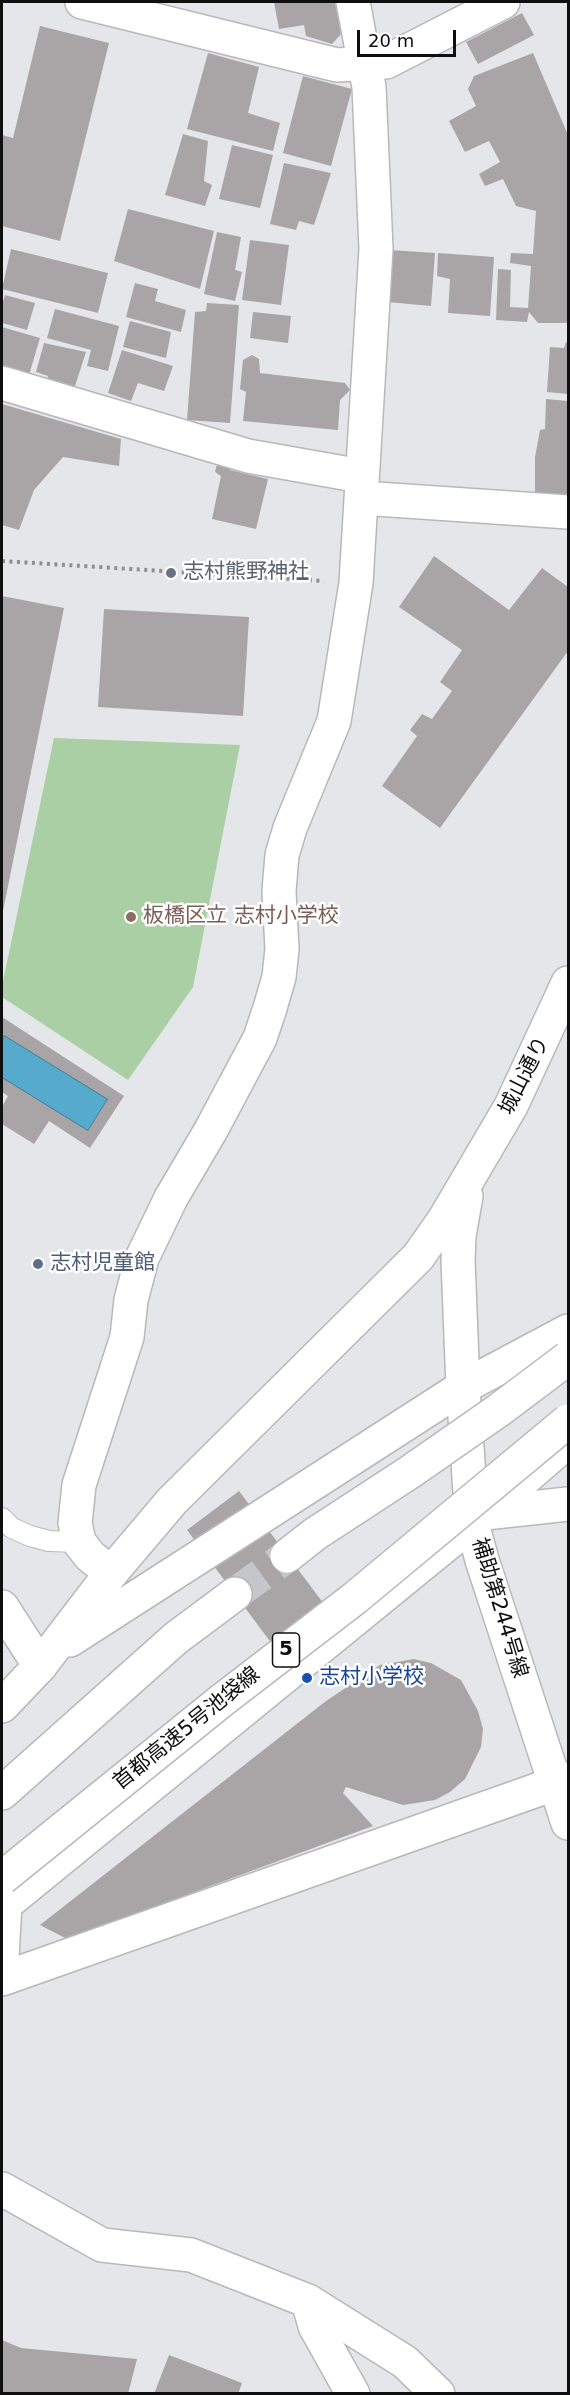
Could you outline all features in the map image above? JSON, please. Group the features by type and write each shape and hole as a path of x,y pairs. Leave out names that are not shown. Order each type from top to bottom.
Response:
{"main road":[{"path":"82,2 337,65 386,62 503,2"},
{"path":"111,1573 90,1556 79,1542 75,1523 77,1496 127,1337 131,1300 142,1258 171,1198 211,1130 260,1038 270,1008 279,977 282,949 279,891 282,855 290,828 334,721 356,583 376,249 369,87 353,2"},
{"path":"2,383 248,456 362,487 568,512"},
{"name":"城山通り","path":"476,1166 511,1106 568,983"},
{"path":"2,1706 45,1660 111,1573 172,1501 418,1257 444,1220 476,1166"},
{"name":"補助第244号線","path":"476,1166 468,1190 459,1236 463,1387 482,1560 561,1781 568,1823"},
{"path":"45,1660 463,1387 568,1331"},
{"path":"287,1556 315,1534 481,1423 568,1358"},
{"name":"首都高速5号池袋線","path":"3,1896 220,1701 355,1598 568,1421"},
{"path":"2,1957 3,1896 479,1518 568,1441"},
{"path":"479,1518 568,1504"},
{"path":"2,1793 176,1638 235,1594"},
{"path":"2,1607 45,1660"},
{"path":"2,1978 561,1781"},
{"path":"2,2189 102,2245 191,2255 308,2301 405,2362 438,2394"},
{"path":"308,2301 315,2326 353,2394"}],"lane":[{"path":"2,1518 12,1528 30,1536 49,1541 79,1542"}],"path":[{"path":"2,561 356,583"}],"green space":[{"path":"54,738 240,745 193,987 128,1080 2,997 2,986"}],"water":[{"path":"4,1035 108,1099 88,1131 2,1078 2,1039"}],"building":[{"path":"274,2 335,2 341,34 332,44 306,36 304,25 279,29"},
{"path":"522,13 534,35 478,64 466,42"},
{"path":"40,26 109,43 60,241 2,226 2,135 13,138"},
{"path":"208,53 259,67 248,113 280,123 273,151 187,129"},
{"path":"533,53 568,135 568,323 538,323 529,312 527,322 496,320 498,269 511,270 510,307 528,308 531,266 510,263 511,253 533,254 536,211 516,206 503,179 485,186 479,174 500,162 489,141 465,152 449,121 476,106 468,89 474,76"},
{"path":"303,76 352,89 331,166 283,153"},
{"path":"183,134 208,141 204,181 212,185 205,206 165,195"},
{"path":"232,145 273,155 260,208 219,199"},
{"path":"284,163 331,173 314,225 299,221 296,230 270,224"},
{"path":"128,209 214,231 200,289 114,261"},
{"path":"217,232 241,237 235,270 242,272 235,301 204,294"},
{"path":"250,240 289,245 281,305 242,300"},
{"path":"11,249 108,273 98,313 2,289"},
{"path":"390,250 435,253 431,306 387,302"},
{"path":"438,253 494,257 490,316 448,313 450,279 437,276"},
{"path":"135,283 158,289 155,301 186,310 181,332 126,317"},
{"path":"5,295 35,303 27,330 2,323 2,305"},
{"path":"207,303 239,305 230,423 187,420 195,312 206,311"},
{"path":"55,309 119,326 108,371 87,366 91,350 47,338"},
{"path":"253,312 291,316 288,343 250,338"},
{"path":"130,321 171,332 166,358 123,347"},
{"path":"2,327 40,338 29,375 2,367"},
{"path":"566,342 568,343 568,394 547,392 550,347 564,348"},
{"path":"44,343 86,352 74,389 47,381 48,376 36,372"},
{"path":"122,350 173,366 164,391 138,383 131,401 108,393"},
{"path":"252,355 259,359 260,373 345,383 350,390 340,400 338,430 243,421 246,392 240,389 243,360"},
{"path":"546,399 568,401 568,502 535,498 535,457 540,430 545,429"},
{"path":"2,404 121,439 119,466 63,457 34,490 19,530 2,525"},
{"path":"218,460 230,462 230,470 268,479 256,529 212,519 221,476 215,472"},
{"path":"434,556 509,610 542,568 568,587 568,651 440,828 382,786 417,736 410,730 422,714 432,719 452,691 440,682 462,650 399,607"},
{"path":"2,596 64,608 3,911 3,648"},
{"path":"104,609 249,617 243,716 98,707"},
{"path":"2,1017 124,1096 90,1148 49,1121 34,1144 2,1124 2,1107 8,1096 2,1092 2,1078 88,1131 108,1099 4,1035 2,1039"},
{"path":"239,1491 327,1608 275,1648 187,1530"},
{"path":"414,1659 431,1663 461,1680 478,1711 483,1729 481,1747 465,1779 450,1792 435,1800 403,1805 346,1787 343,1793 373,1826 67,1939 40,1925 326,1701 380,1665"},
{"path":"2,2340 21,2348 137,2359 128,2394 2,2394"},
{"path":"169,2355 242,2383 238,2394 154,2394"}],"tunnel":[{"path":"235,1594 287,1556"}],"place":[{"name":"志村熊野神社","path":"171,573"},
{"name":"板橋区立 志村小学校","path":"131,917"},
{"name":"志村児童館","path":"38,1264"},
{"name":"志村小学校","path":"307,1678"}]}
